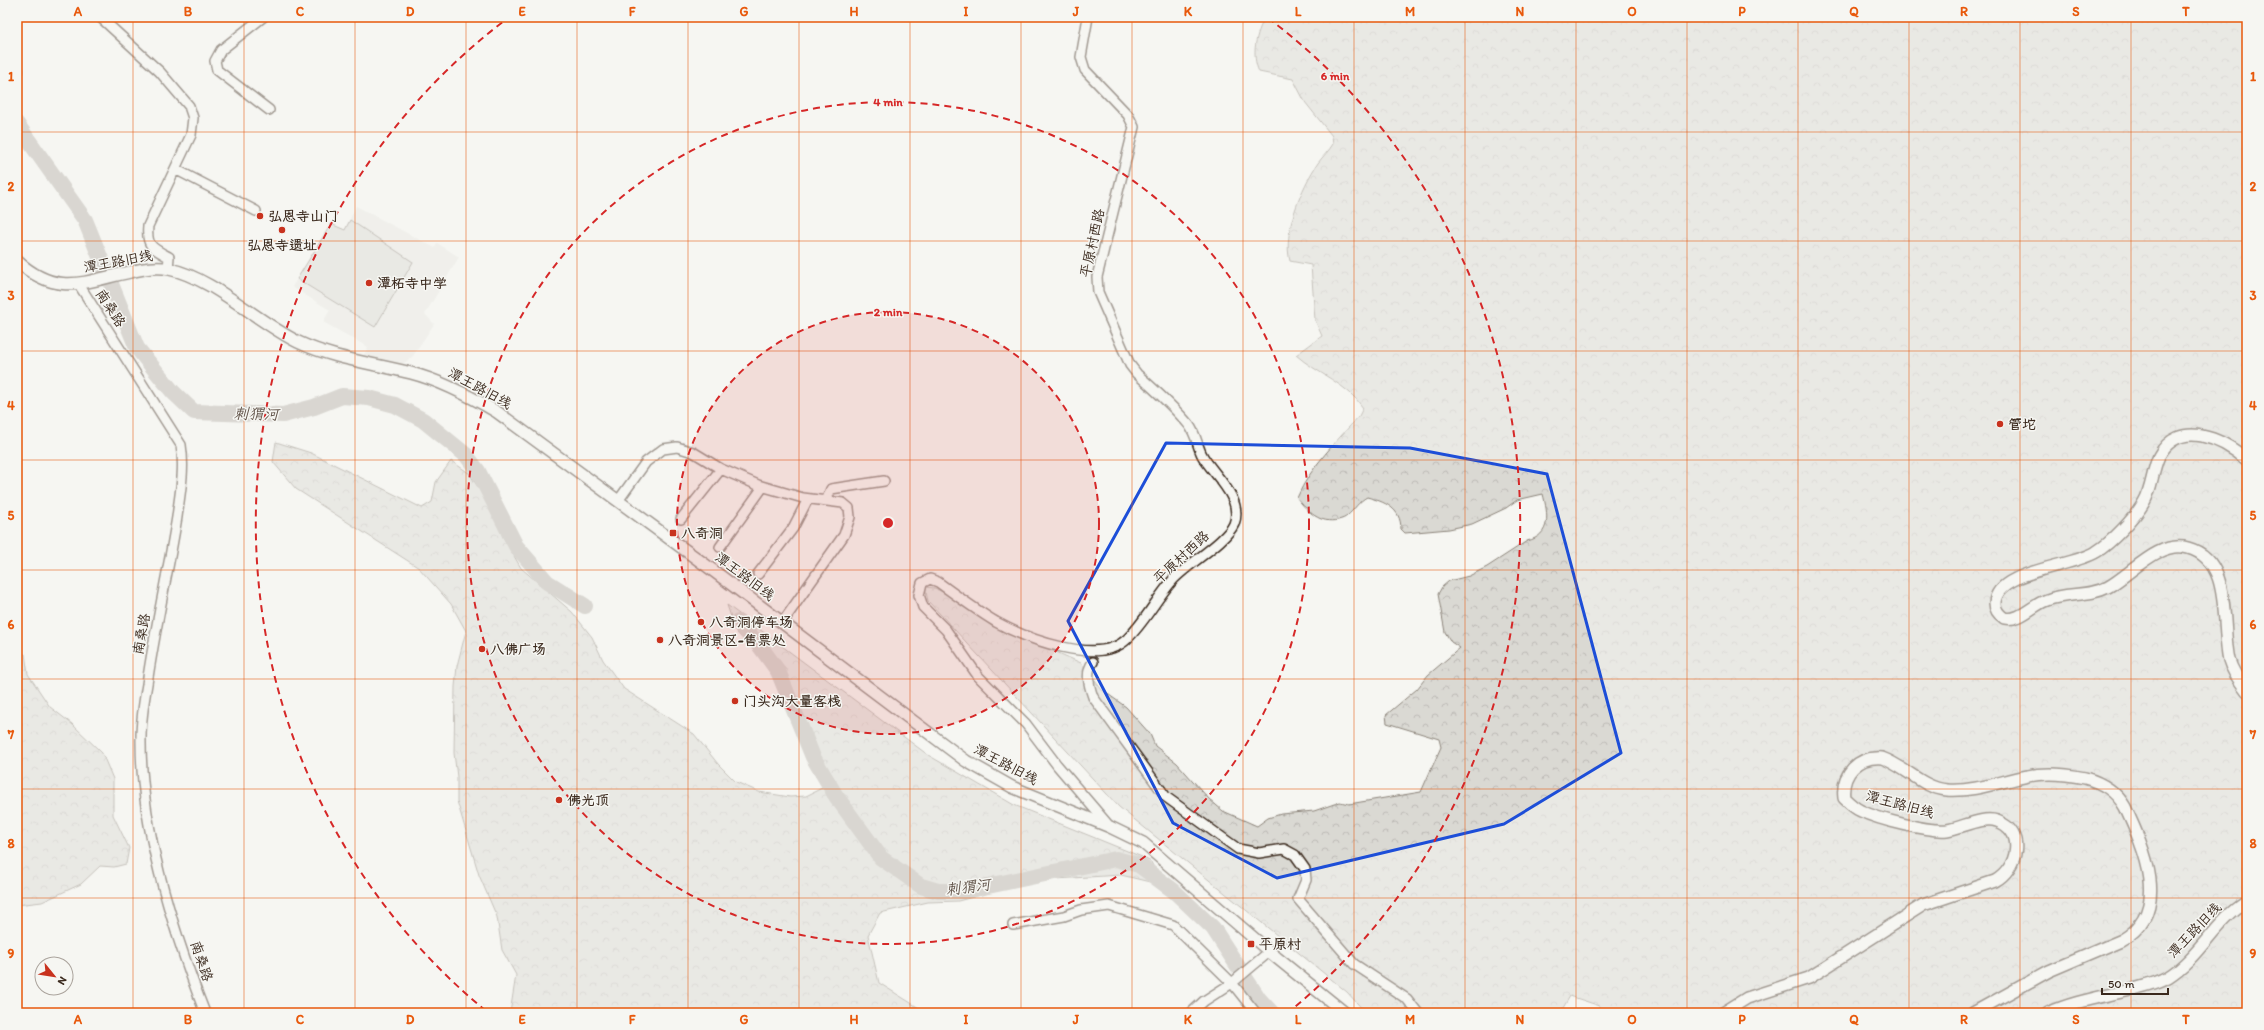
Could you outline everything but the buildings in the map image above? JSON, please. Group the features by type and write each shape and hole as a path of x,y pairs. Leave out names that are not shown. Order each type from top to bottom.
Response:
{"main road":[{"name":"潭王路旧线","path":"17,261 43,280 62,284 82,283 155,268 168,269 204,283 286,335 312,348 356,361 412,373 461,392 496,412 985,774 1036,798 1110,827 1143,843 1158,854 1269,952 1345,1013"},
{"path":"2247,460 2232,447 2214,438 2185,436 2172,441 2160,455 2143,503 2106,545 2088,557 2048,568 2007,583 1998,594 1995,605 1996,611 2004,618 2014,619 2034,606 2056,597 2086,594 2108,587 2148,558 2168,548 2178,546 2187,548 2204,556 2215,569 2221,589 2229,661 2247,691"},
{"name":"潭王路旧线","path":"1723,1013 1747,998 1809,978 1923,905 1995,881 2003,877 2013,864 2016,851 2014,836 2009,830 1998,822 1986,821 1949,830 1934,830 1869,814 1854,807 1844,798 1843,784 1852,768 1858,764 1882,758 1895,764 1930,786 1946,790 1976,788 2027,776 2045,774 2077,776 2108,787 2120,798 2125,807 2147,868 2152,893 2148,913 2144,921 2131,935 2122,940 2049,971 1973,1013"},
{"name":"潭王路旧线","path":"2048,1013 2084,1000 2147,986 2166,978 2197,952 2231,914 2247,901"}],"street":[{"path":"100,17 160,72 189,106 193,118 191,135 148,226 147,239 152,248 169,257 168,269"},
{"path":"263,17 221,50 215,61 217,70 269,110"},
{"name":"平原村西路","path":"1088,17 1081,57 1085,70 1128,115 1134,127 1102,252 1097,277 1098,292 1130,365 1137,374 1188,424 1196,437 1202,455 1232,498 1235,510 1234,524 1226,534 1172,581 1127,639 1115,646 1101,650 1081,650 1056,645 1025,635 996,622 938,582 930,579 922,583 919,594 923,607 946,630 978,676 1026,724 1057,765 1110,827"},
{"path":"175,168 256,211"},
{"name":"南桑路","path":"82,283 181,445 184,464 147,683 141,737 144,800 166,897 188,970 206,1013"},
{"path":"618,501 646,462 663,449 677,447 693,452 721,469 763,486 808,498 843,503 849,508 850,517 844,535 782,623"},
{"path":"681,519 721,469"},
{"path":"826,501 831,489 884,481"},
{"path":"720,547 763,486"},
{"path":"758,574 793,528 808,498"},
{"path":"1093,662 1090,666 1088,683 1094,697 1166,797 1238,849 1259,853 1284,849 1295,855 1305,869 1306,880 1298,899 1354,964 1407,999 1418,1013"},
{"path":"1013,925 1064,916 1081,910 1109,906 1173,925 1232,983 1256,1013"},
{"path":"1191,1013 1204,1001 1232,983 1269,952"}],"highlighted area":[{"path":"1166,443 1410,448 1547,474 1621,753 1504,824 1277,878 1173,823 1068,621"}],"shaded area":[{"name":"潭柘寺中学","path":"356,206 435,248 437,243 459,257 425,314 434,324 413,356 403,364 364,355 368,347 323,322 330,310 292,287 331,224 345,230"}],"green space":[{"path":"1265,17 2247,17 2247,1013 1603,1013 1600,1006 1570,996 1560,1013 1366,1013 1347,992 1119,807 928,601 925,587 935,588 1029,640 1081,663 1102,690 1126,707 1150,734 1155,746 1177,763 1209,799 1223,811 1257,826 1268,818 1281,814 1314,811 1340,802 1349,804 1421,792 1441,747 1439,739 1387,723 1386,715 1417,689 1428,675 1460,648 1451,642 1445,632 1438,594 1442,587 1449,581 1469,576 1487,567 1527,541 1535,538 1541,534 1546,523 1547,516 1543,494 1517,500 1506,508 1472,524 1449,529 1405,533 1401,529 1398,516 1395,511 1386,504 1374,499 1367,497 1361,501 1350,514 1338,520 1332,521 1315,516 1297,498 1302,487 1317,465 1359,416 1363,408 1349,392 1296,355 1322,336 1315,320 1311,265 1290,261 1288,250 1291,224 1306,184 1318,163 1333,144 1332,136 1305,102 1293,79 1259,72 1255,58 1255,51 1259,30"},
{"path":"350,220 413,262 375,327 297,279 331,224 345,230"},
{"path":"276,442 311,453 422,508 432,502 436,482 451,461 469,473 490,506 503,537 521,568 572,612 592,637 603,660 624,689 694,734 718,764 736,782 759,792 790,797 806,796 836,781 815,750 800,714 783,686 761,658 736,632 727,605 928,755 1014,805 1142,857 1151,862 1156,872 1150,882 1121,875 1039,880 958,901 928,902 880,913 868,935 879,983 927,1013 510,1013 516,975 502,950 497,917 479,875 457,801 457,777 454,753 455,687 457,666 466,631 451,604 419,568 296,489 273,462"},
{"path":"17,654 25,654 28,674 50,707 72,724 102,753 113,779 113,815 129,848 126,864 114,867 100,866 81,884 42,902 17,905"}],"waterway":[{"name":"刺猬河","path":"17,124 85,220 137,348 173,392 194,412 283,415 314,407 342,396 369,398 395,405 423,420 466,455 478,471 516,546 547,582 585,606"},
{"name":"刺猬河","path":"738,622 759,645 778,671 813,757 836,796 881,858 921,886 938,891 964,891 1116,859 1139,865 1174,891 1213,928 1259,999 1272,1013"}],"place":[{"name":"弘恩寺山门","path":"260,216"},
{"name":"弘恩寺遗址","path":"282,230"},
{"name":"潭柘寺中学","path":"369,283"},
{"name":"管坨","path":"2000,424"},
{"name":"八奇洞","path":"673,533"},
{"name":"八奇洞停车场","path":"701,622"},
{"name":"八奇洞景区-售票处","path":"660,640"},
{"name":"八佛广场","path":"482,649"},
{"name":"门头沟大量客栈","path":"735,701"},
{"name":"佛光顶","path":"559,800"},
{"name":"平原村","path":"1251,944"}]}
